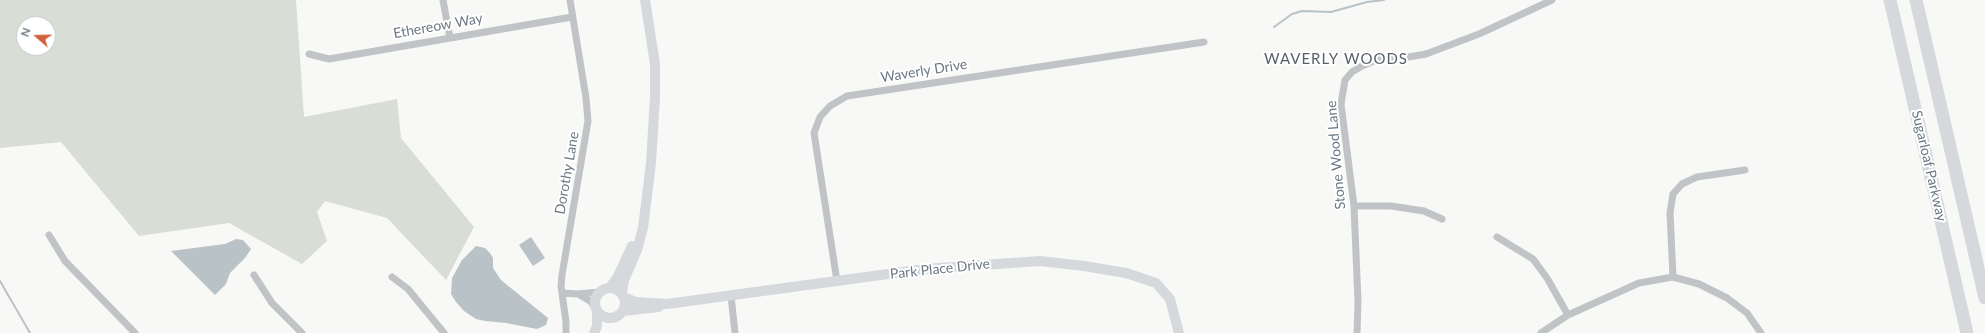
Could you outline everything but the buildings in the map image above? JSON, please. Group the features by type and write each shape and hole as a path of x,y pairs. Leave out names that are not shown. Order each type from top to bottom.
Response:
{"highway":[{"name":"Sugarloaf Parkway","path":"1890,0 1967,333"},
{"name":"Sugarloaf Parkway","path":"1916,0 1985,298"}],"street":[{"path":"443,0 450,38"},
{"name":"Dorothy Lane","path":"566,333 562,293 562,275 588,121 570,0"},
{"path":"578,294 590,301 606,318 616,317 624,311 624,280 637,250 643,228 651,163 655,97 654,53 645,0"},
{"name":"Stone Wood Lane","path":"1357,333 1358,302 1354,206 1341,104 1345,80 1352,72 1379,59 1403,58 1426,54 1479,34 1552,0"},
{"name":"Ethereow Way","path":"309,54 329,59 572,17"},
{"name":"Waverly Drive","path":"837,281 814,133 820,117 830,106 847,96 1204,42"},
{"path":"1672,277 1670,213 1673,194 1682,184 1697,177 1745,170"},
{"path":"1354,206 1391,206 1424,211 1442,219"},
{"path":"562,293 578,294 599,292 610,288 617,278 643,220"},
{"path":"49,235 65,261 135,333"},
{"path":"1498,237 1533,259 1547,278 1568,315"},
{"name":"Park Place Drive","path":"623,294 636,302 666,304 971,265 1040,261 1126,273 1156,284 1170,299 1179,333"},
{"path":"254,275 272,303 302,333"},
{"path":"392,277 408,289 444,333"},
{"path":"1541,333 1568,315 1639,283 1672,277 1699,284 1727,298 1747,313 1761,333"},
{"path":"610,288 623,294"},
{"path":"594,333 597,326 596,296 599,292"},
{"path":"731,296 735,333"},
{"name":"Park Place Drive","path":"624,311 648,310 666,304"},
{"path":"601,333 611,318"}],"shaded area":[{"path":"0,0 296,0 304,117 397,99 401,138 474,227 446,280 387,218 325,201 317,212 327,241 302,264 229,223 139,236 61,142 0,148"},
{"path":"531,237 545,258 533,266 519,245"},
{"path":"236,239 243,240 251,249 245,258 230,273 226,284 215,295 171,251 225,244"},
{"path":"476,246 485,248 490,253 493,258 493,268 501,280 548,318 546,325 537,329 476,319 464,311 456,302 451,294 452,278 462,260"}],"waterway":[{"path":"1274,27 1292,14 1302,11 1331,12 1367,2 1384,0"},
{"path":"0,281 30,333"}],"district":[{"name":"WAVERLY WOODS","path":"1336,59"}]}
